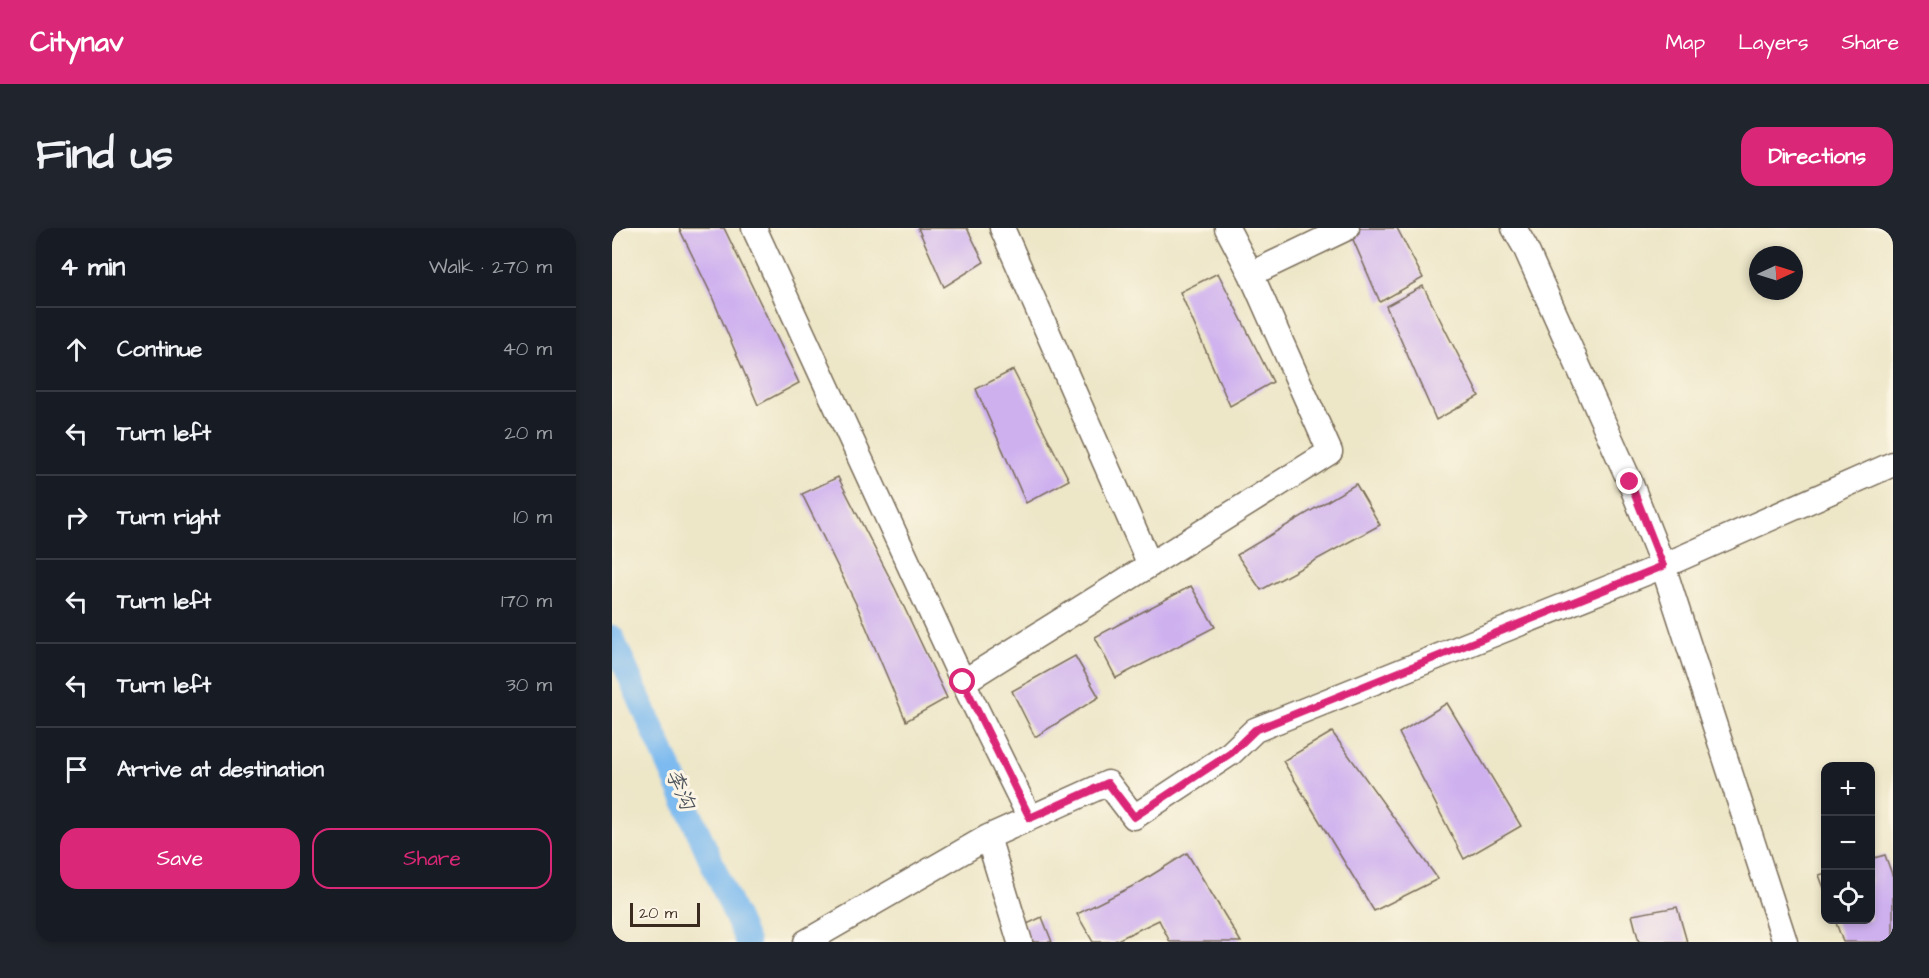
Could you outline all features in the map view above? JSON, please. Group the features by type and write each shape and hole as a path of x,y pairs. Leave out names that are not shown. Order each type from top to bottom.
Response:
{"street":[{"path":"754,228 963,682 1030,818"},
{"path":"1002,228 1150,565"},
{"path":"963,682 1330,452 1251,274 1227,228"},
{"path":"1251,274 1347,228"},
{"path":"1514,228 1525,247 1630,482 1663,566 1785,942"},
{"path":"806,942 988,837 1108,783 1134,817 1231,753 1255,730 1663,566 1893,464"},
{"path":"988,837 1020,942"}],"building":[{"path":"679,228 724,228 799,383 758,405 710,292"},
{"path":"918,228 967,228 984,262 944,287"},
{"path":"1348,228 1397,228 1423,278 1380,302"},
{"path":"1218,273 1273,382 1230,406 1180,292"},
{"path":"1423,286 1479,396 1436,420 1386,306"},
{"path":"1013,370 1069,480 1026,503 976,389"},
{"path":"838,477 895,588 947,698 906,721 858,608 802,494"},
{"path":"1356,484 1380,525 1261,590 1237,555"},
{"path":"1191,586 1215,627 1116,678 1095,637"},
{"path":"1075,656 1099,697 1035,737 1012,691"},
{"path":"1447,703 1521,826 1464,859 1399,733"},
{"path":"1332,732 1438,879 1374,911 1283,761"},
{"path":"1187,853 1241,942 1170,942 1159,920 1113,942 1093,942 1077,914 1139,883"},
{"path":"1885,855 1893,877 1893,942 1843,942 1836,924 1875,924 1875,858"},
{"path":"1677,907 1687,942 1639,942 1632,915"},
{"path":"1042,917 1052,942 1022,942 1016,929"}],"waterway":[{"name":"李沟","path":"612,637 747,942"}],"route":[{"path":"963,682 1030,818 1108,783 1134,817 1231,753 1255,730 1663,566 1630,482"}]}
